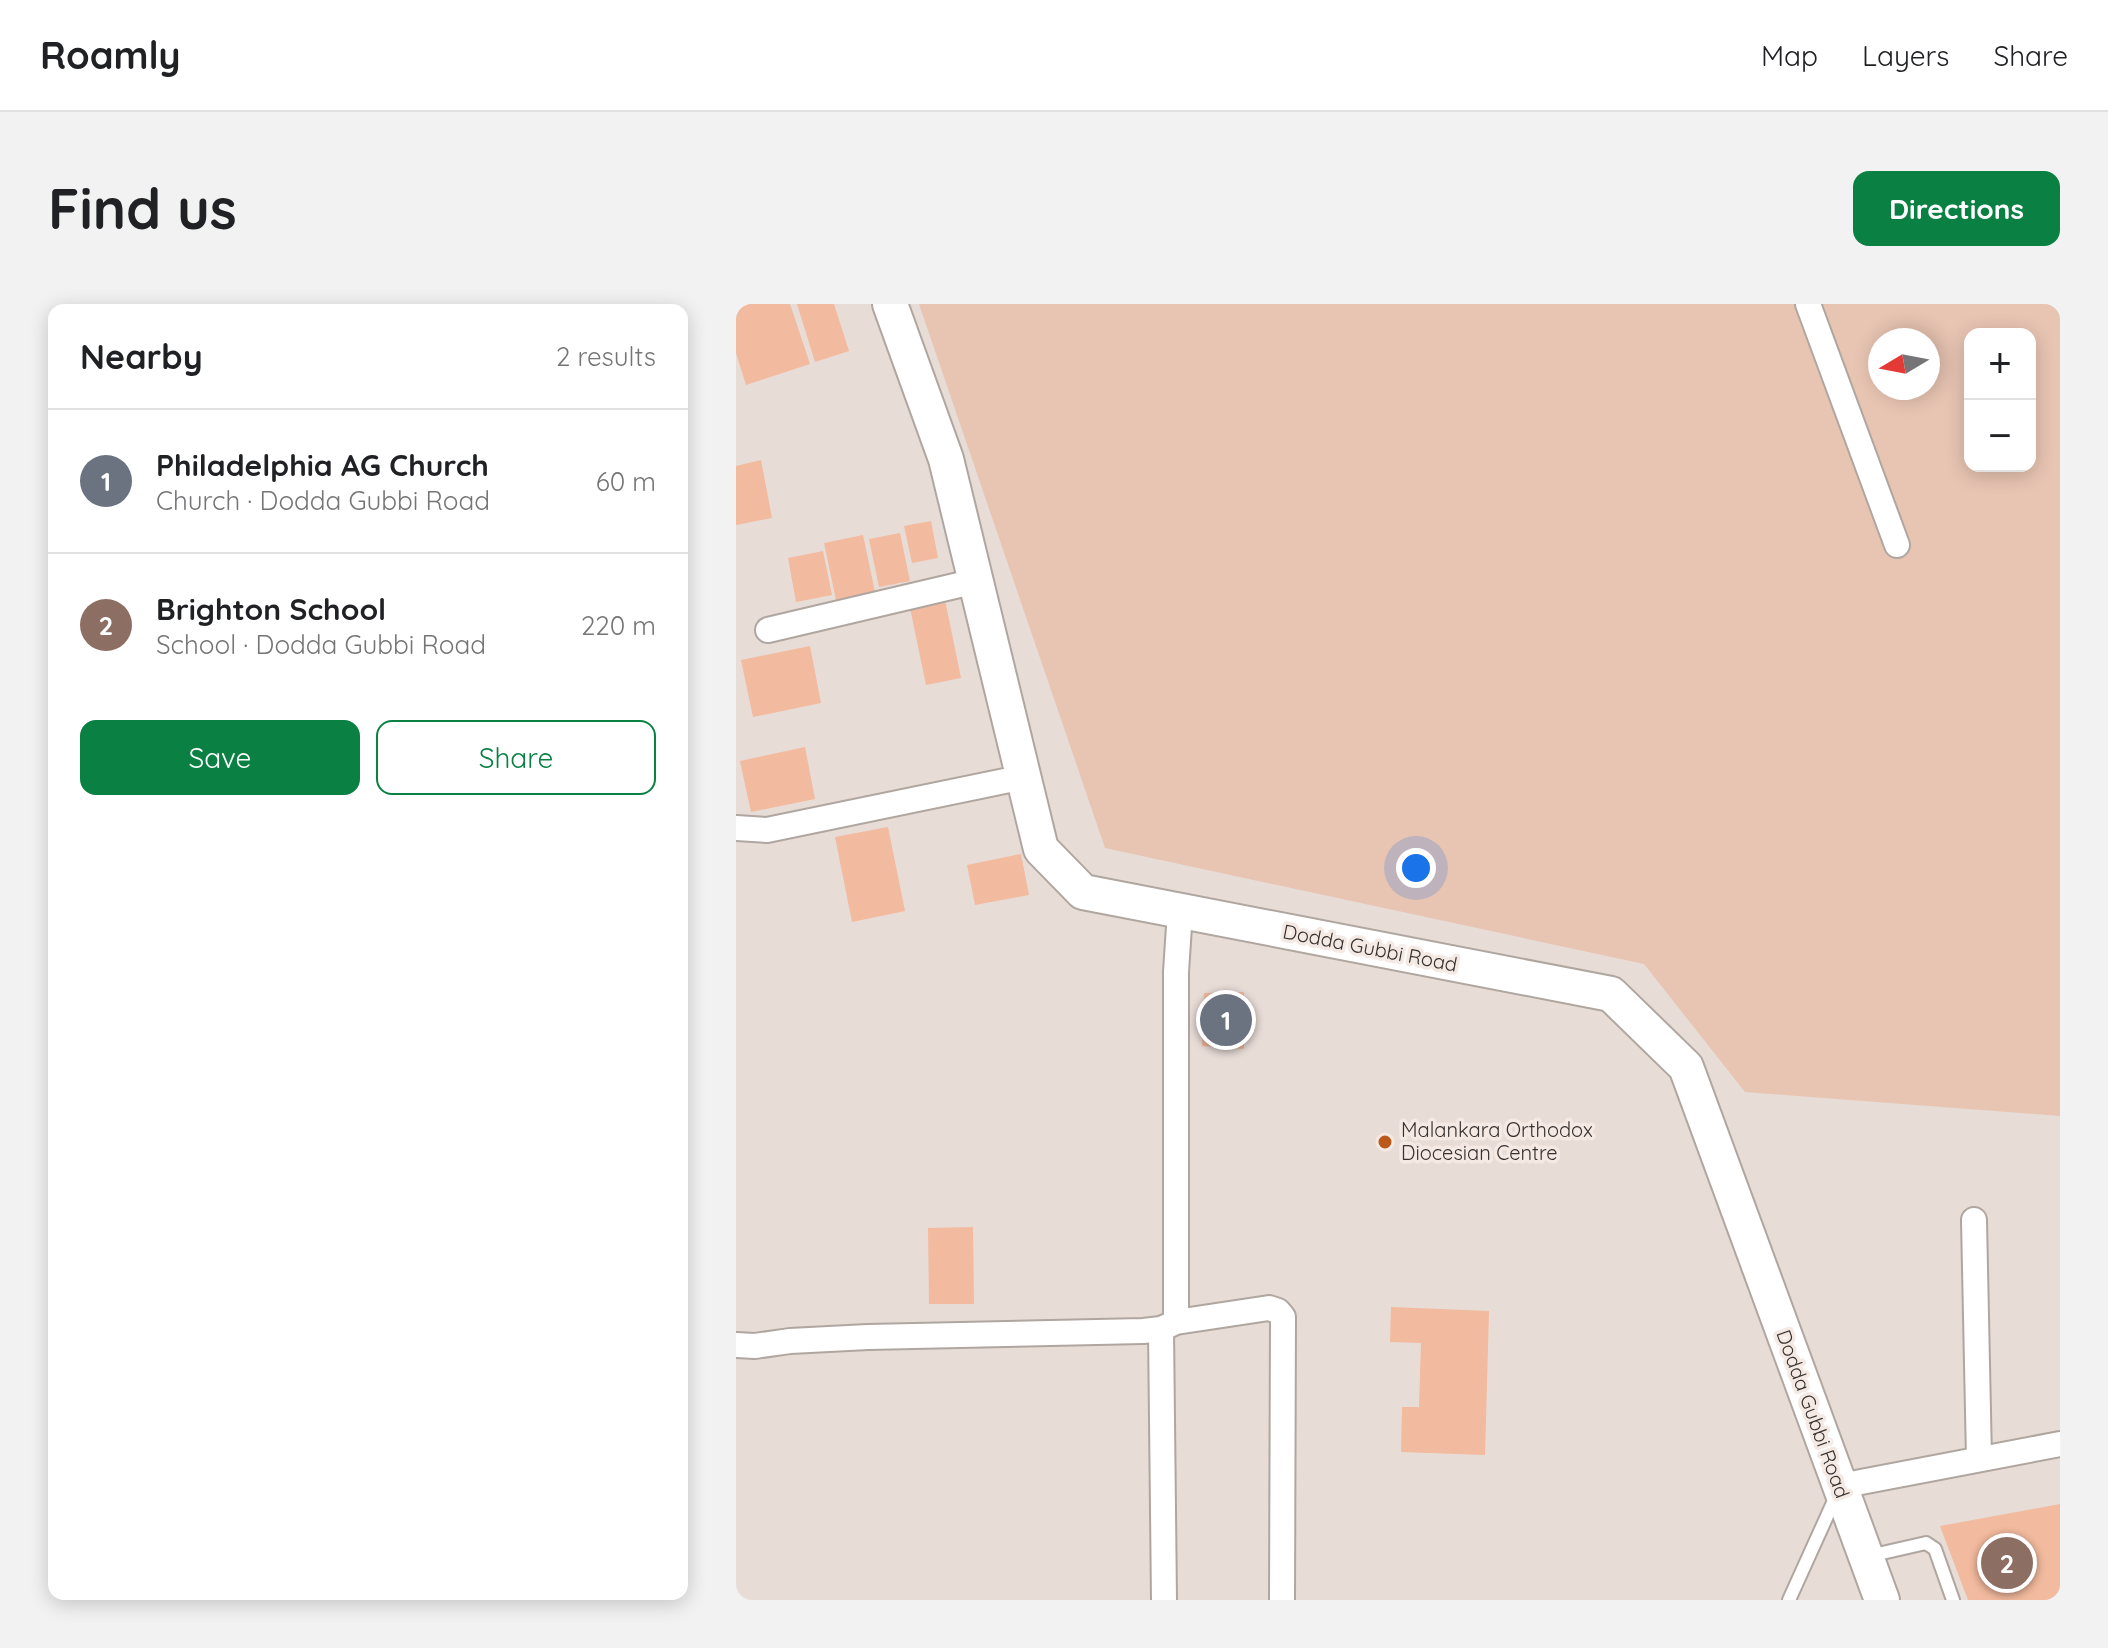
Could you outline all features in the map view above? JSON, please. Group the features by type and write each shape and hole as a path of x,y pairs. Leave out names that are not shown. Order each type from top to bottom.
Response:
{"street":[{"name":"Dodda Gubbi Road","path":"890,304 946,459 1041,849 1083,892 1611,994 1686,1067 1882,1600"},
{"path":"1808,304 1897,545"},
{"path":"768,630 976,581"},
{"path":"736,828 767,830 1024,777"},
{"path":"1164,1600 1176,972 1180,911"},
{"path":"1974,1220 1979,1459"},
{"path":"736,1345 883,1337 1105,1333 1169,1326 1269,1308 1278,1311 1283,1317 1282,1600"},
{"path":"1840,1486 2060,1444"}],"lane":[{"path":"1789,1600 1840,1486"},
{"path":"1866,1556 1926,1543 1935,1549 1953,1600"}],"shaded area":[{"path":"919,304 2060,304 2060,1116 1745,1092 1644,964 1105,848"}],"building":[{"path":"736,304 790,304 810,364 746,385 736,353"},
{"path":"797,304 834,304 849,351 815,362"},
{"path":"761,460 772,518 736,525 736,466"},
{"path":"931,521 938,558 912,563 904,526"},
{"path":"900,533 910,581 879,587 869,539"},
{"path":"863,535 875,592 836,600 824,543"},
{"path":"823,551 832,595 796,602 788,558"},
{"path":"944,595 961,678 926,685 909,603"},
{"path":"810,646 821,703 753,717 741,660"},
{"path":"805,747 815,799 751,812 740,761"},
{"path":"888,827 905,911 852,922 835,837"},
{"path":"1021,854 1029,895 975,905 967,865"},
{"path":"1244,992 1244,1049 1202,1046 1204,993"},
{"path":"973,1227 974,1304 929,1304 928,1228"},
{"path":"1391,1307 1489,1311 1485,1455 1401,1452 1402,1407 1419,1407 1421,1343 1390,1342"},
{"path":"2060,1504 2060,1600 1968,1600 1940,1526"}],"place":[{"name":"Philadelphia AG Church","path":"1226,1020"},
{"name":"Malankara Orthodox Diocesian Centre","path":"1385,1142"},
{"name":"Brighton School","path":"2007,1563"}]}
